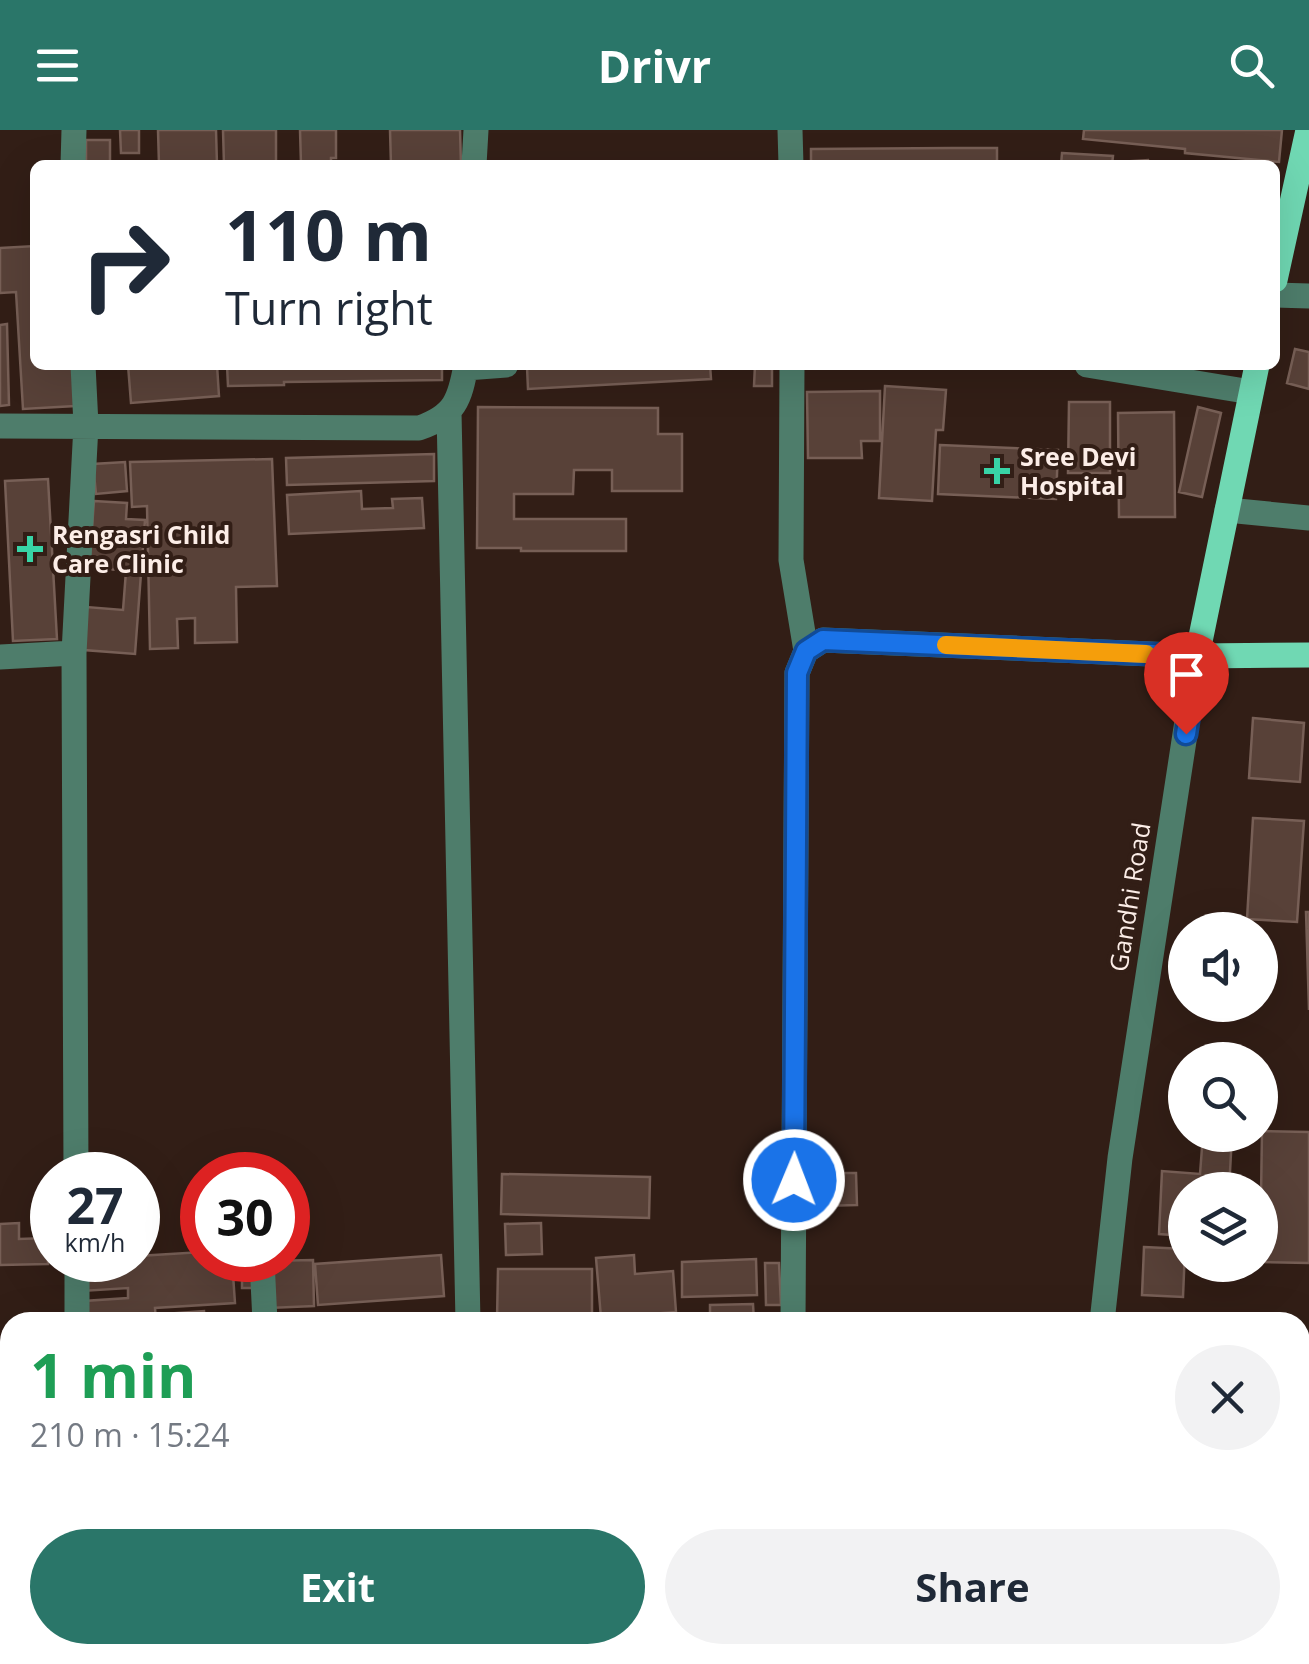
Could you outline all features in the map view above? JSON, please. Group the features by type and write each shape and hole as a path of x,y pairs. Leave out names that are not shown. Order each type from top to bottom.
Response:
{"main road":[{"path":"1280,257 1308,130"},
{"name":"Gandhi Road","path":"1198,656 1255,370"},
{"path":"1198,656 1309,654"}],"street":[{"path":"73,160 74,130"},
{"path":"474,160 476,130"},
{"path":"790,130 790,160"},
{"path":"1280,294 1309,296"},
{"path":"76,1152 74,652 86,424 83,370"},
{"path":"0,426 420,428 449,412 458,402 465,370"},
{"path":"792,370 791,560 806,651 797,673 792,1312"},
{"path":"1117,370 1251,392"},
{"path":"449,412 468,1312"},
{"path":"1227,510 1309,518"},
{"path":"806,651 823,640 1198,656"},
{"path":"0,657 74,652"},
{"name":"Gandhi Road","path":"1103,1312 1120,1158 1198,656"},
{"path":"77,1282 77,1312"},
{"path":"263,1282 265,1312"}],"building":[{"path":"120,130 139,130 139,153 121,153"},
{"path":"158,130 216,130 217,160 159,160"},
{"path":"223,130 276,130 276,160 224,160"},
{"path":"300,130 336,130 336,158 301,160"},
{"path":"390,130 460,130 461,160 391,160"},
{"path":"1084,130 1282,130 1279,160 1185,153 1185,149 1083,139"},
{"path":"86,140 110,140 110,160 86,160"},
{"path":"997,148 997,160 811,160 811,149"},
{"path":"1062,153 1113,156 1113,160 1061,160"},
{"path":"30,246 30,370 73,370 75,406 23,409 16,292 0,293 0,248"},
{"path":"7,324 9,405 0,406 0,325"},
{"path":"1295,349 1309,352 1309,389 1287,383"},
{"path":"128,370 217,370 219,396 131,403"},
{"path":"227,370 442,370 442,380 228,386"},
{"path":"527,370 710,370 711,379 528,389"},
{"path":"755,370 772,370 772,386 754,386"},
{"path":"885,386 946,390 943,430 936,430 932,501 879,498"},
{"path":"880,391 880,441 861,441 862,458 808,458 807,392"},
{"path":"1069,402 1110,402 1110,473 1068,473"},
{"path":"478,407 658,408 658,434 682,434 682,491 612,491 612,470 574,470 573,494 514,494 514,519 626,519 626,551 477,548"},
{"path":"1198,407 1221,413 1202,497 1179,492"},
{"path":"1174,412 1175,517 1119,517 1118,413"},
{"path":"940,445 1058,450 1056,499 938,494"},
{"path":"434,454 434,481 287,485 286,458"},
{"path":"272,459 277,586 236,587 237,642 195,643 195,618 177,619 178,648 150,649 147,506 132,507 130,462"},
{"path":"125,462 127,491 96,494 93,464"},
{"path":"48,479 57,639 13,641 5,481"},
{"path":"361,491 362,509 393,508 392,499 422,498 424,528 289,534 287,495"},
{"path":"94,501 127,503 126,519 145,520 135,654 84,650 87,607 123,610 126,571 89,567"},
{"path":"1253,718 1304,723 1300,782 1249,778"},
{"path":"1253,818 1304,821 1297,922 1278,921 1278,912 1247,912"},
{"path":"1306,912 1309,912 1309,1010"},
{"path":"1278,1131 1309,1132 1309,1263 1278,1262 1278,1172 1261,1172 1262,1152 1278,1152"},
{"path":"1202,1152 1231,1152 1230,1172 1200,1172"},
{"path":"1162,1171 1175,1172 1168,1172 1168,1235 1159,1234"},
{"path":"820,1173 856,1173 857,1205 820,1206"},
{"path":"502,1174 650,1177 649,1218 501,1214"},
{"path":"19,1223 19,1239 30,1239 30,1264 0,1265 0,1224"},
{"path":"541,1223 542,1254 506,1255 505,1224"},
{"path":"1144,1247 1168,1248 1168,1282 1184,1282 1183,1297 1142,1295"},
{"path":"180,1253 180,1282 234,1282 235,1303 155,1308 155,1312 85,1312 84,1301 128,1298 128,1288 82,1291 81,1282 160,1282 160,1255"},
{"path":"441,1255 444,1296 318,1305 315,1264"},
{"path":"634,1255 635,1274 673,1271 676,1312 600,1312 596,1258"},
{"path":"756,1259 757,1295 682,1297 682,1262"},
{"path":"310,1260 314,1306 269,1308 268,1282 310,1282"},
{"path":"765,1263 779,1263 781,1305 766,1305"},
{"path":"498,1269 592,1269 592,1312 497,1312"},
{"path":"242,1282 261,1282 261,1288 242,1288"},
{"path":"753,1304 753,1312 710,1312 710,1305"}],"slow traffic":[{"path":"946,645 1146,654"}],"place":[{"name":"Sree Devi Hospital","path":"997,471"},
{"name":"Rengasri Child Care Clinic","path":"30,549"}],"route":[{"path":"794,1180 797,673 806,651 823,640 1198,656 1186,734"}]}
